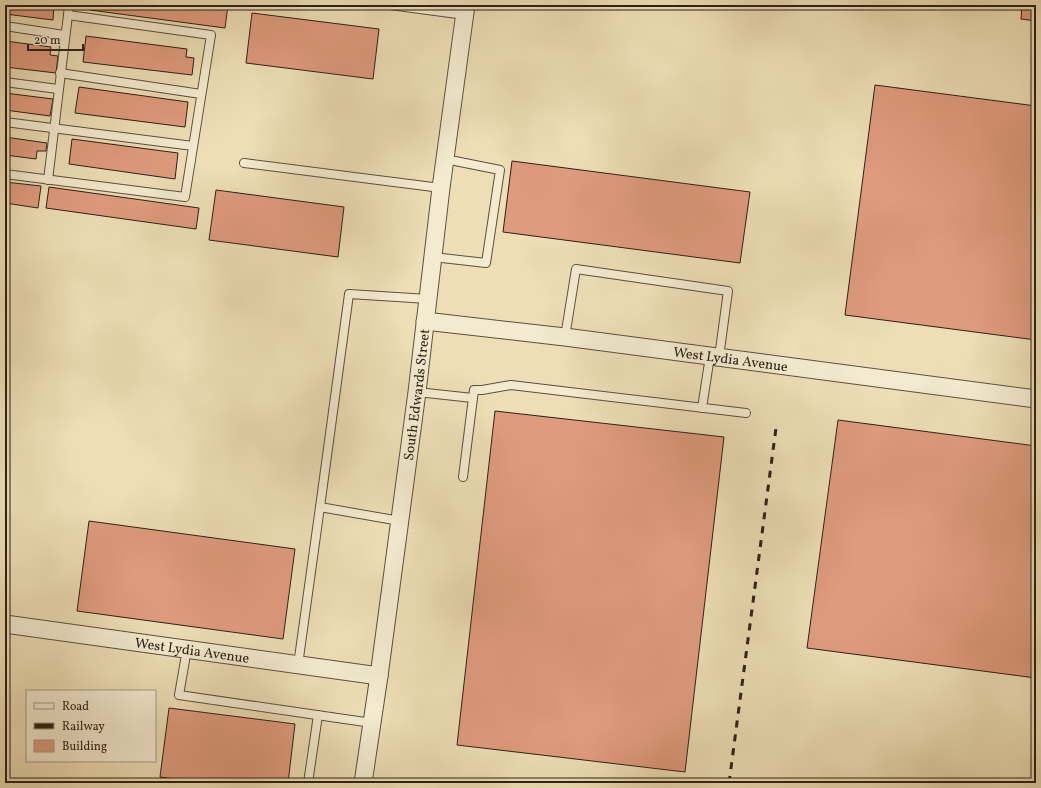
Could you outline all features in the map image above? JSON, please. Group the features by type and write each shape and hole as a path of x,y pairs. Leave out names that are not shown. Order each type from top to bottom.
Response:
{"street":[{"name":"South Edwards Street","path":"363,783 400,521 441,188 465,10"},
{"name":"West Lydia Avenue","path":"425,321 714,356 1036,399"},
{"name":"West Lydia Avenue","path":"5,624 379,676"}],"lane":[{"path":"48,180 64,35 69,5"},
{"path":"390,5 465,10"},
{"path":"5,174 186,197 211,36 68,15"},
{"path":"5,26 64,35"},
{"path":"60,73 202,94"},
{"path":"5,82 58,90"},
{"path":"5,122 193,146"},
{"path":"433,257 486,263 500,170 445,159"},
{"path":"244,164 441,188"},
{"path":"565,337 576,269 728,291 702,408"},
{"path":"298,665 349,294 428,299"},
{"path":"463,476 474,390 511,385 746,413"},
{"path":"417,392 473,398"},
{"path":"320,507 400,521"},
{"path":"187,649 180,695 372,722"},
{"path":"308,783 318,715"}],"building":[{"path":"5,5 54,5 53,20 5,14"},
{"path":"91,5 228,5 225,28 90,10"},
{"path":"1022,5 1036,5 1036,21 1021,19"},
{"path":"252,13 379,29 373,79 246,63"},
{"path":"86,36 187,49 186,57 194,58 192,75 83,62"},
{"path":"5,41 51,47 50,55 58,56 56,73 5,67"},
{"path":"875,85 1036,106 1036,340 845,315"},
{"path":"79,87 188,102 185,127 75,113"},
{"path":"5,93 53,99 50,116 5,110"},
{"path":"5,137 47,143 46,151 37,151 36,159 5,155"},
{"path":"72,139 178,153 175,179 69,164"},
{"path":"512,161 750,192 740,263 503,232"},
{"path":"5,182 41,186 38,208 5,203"},
{"path":"49,187 199,208 196,229 46,208"},
{"path":"216,190 344,207 338,257 209,240"},
{"path":"495,411 724,437 685,772 457,745"},
{"path":"838,420 1036,446 1036,678 807,648"},
{"path":"89,521 295,549 283,639 77,611"},
{"path":"169,708 295,724 288,783 205,783 160,777"}],"railway":[{"path":"729,783 776,428"}]}
